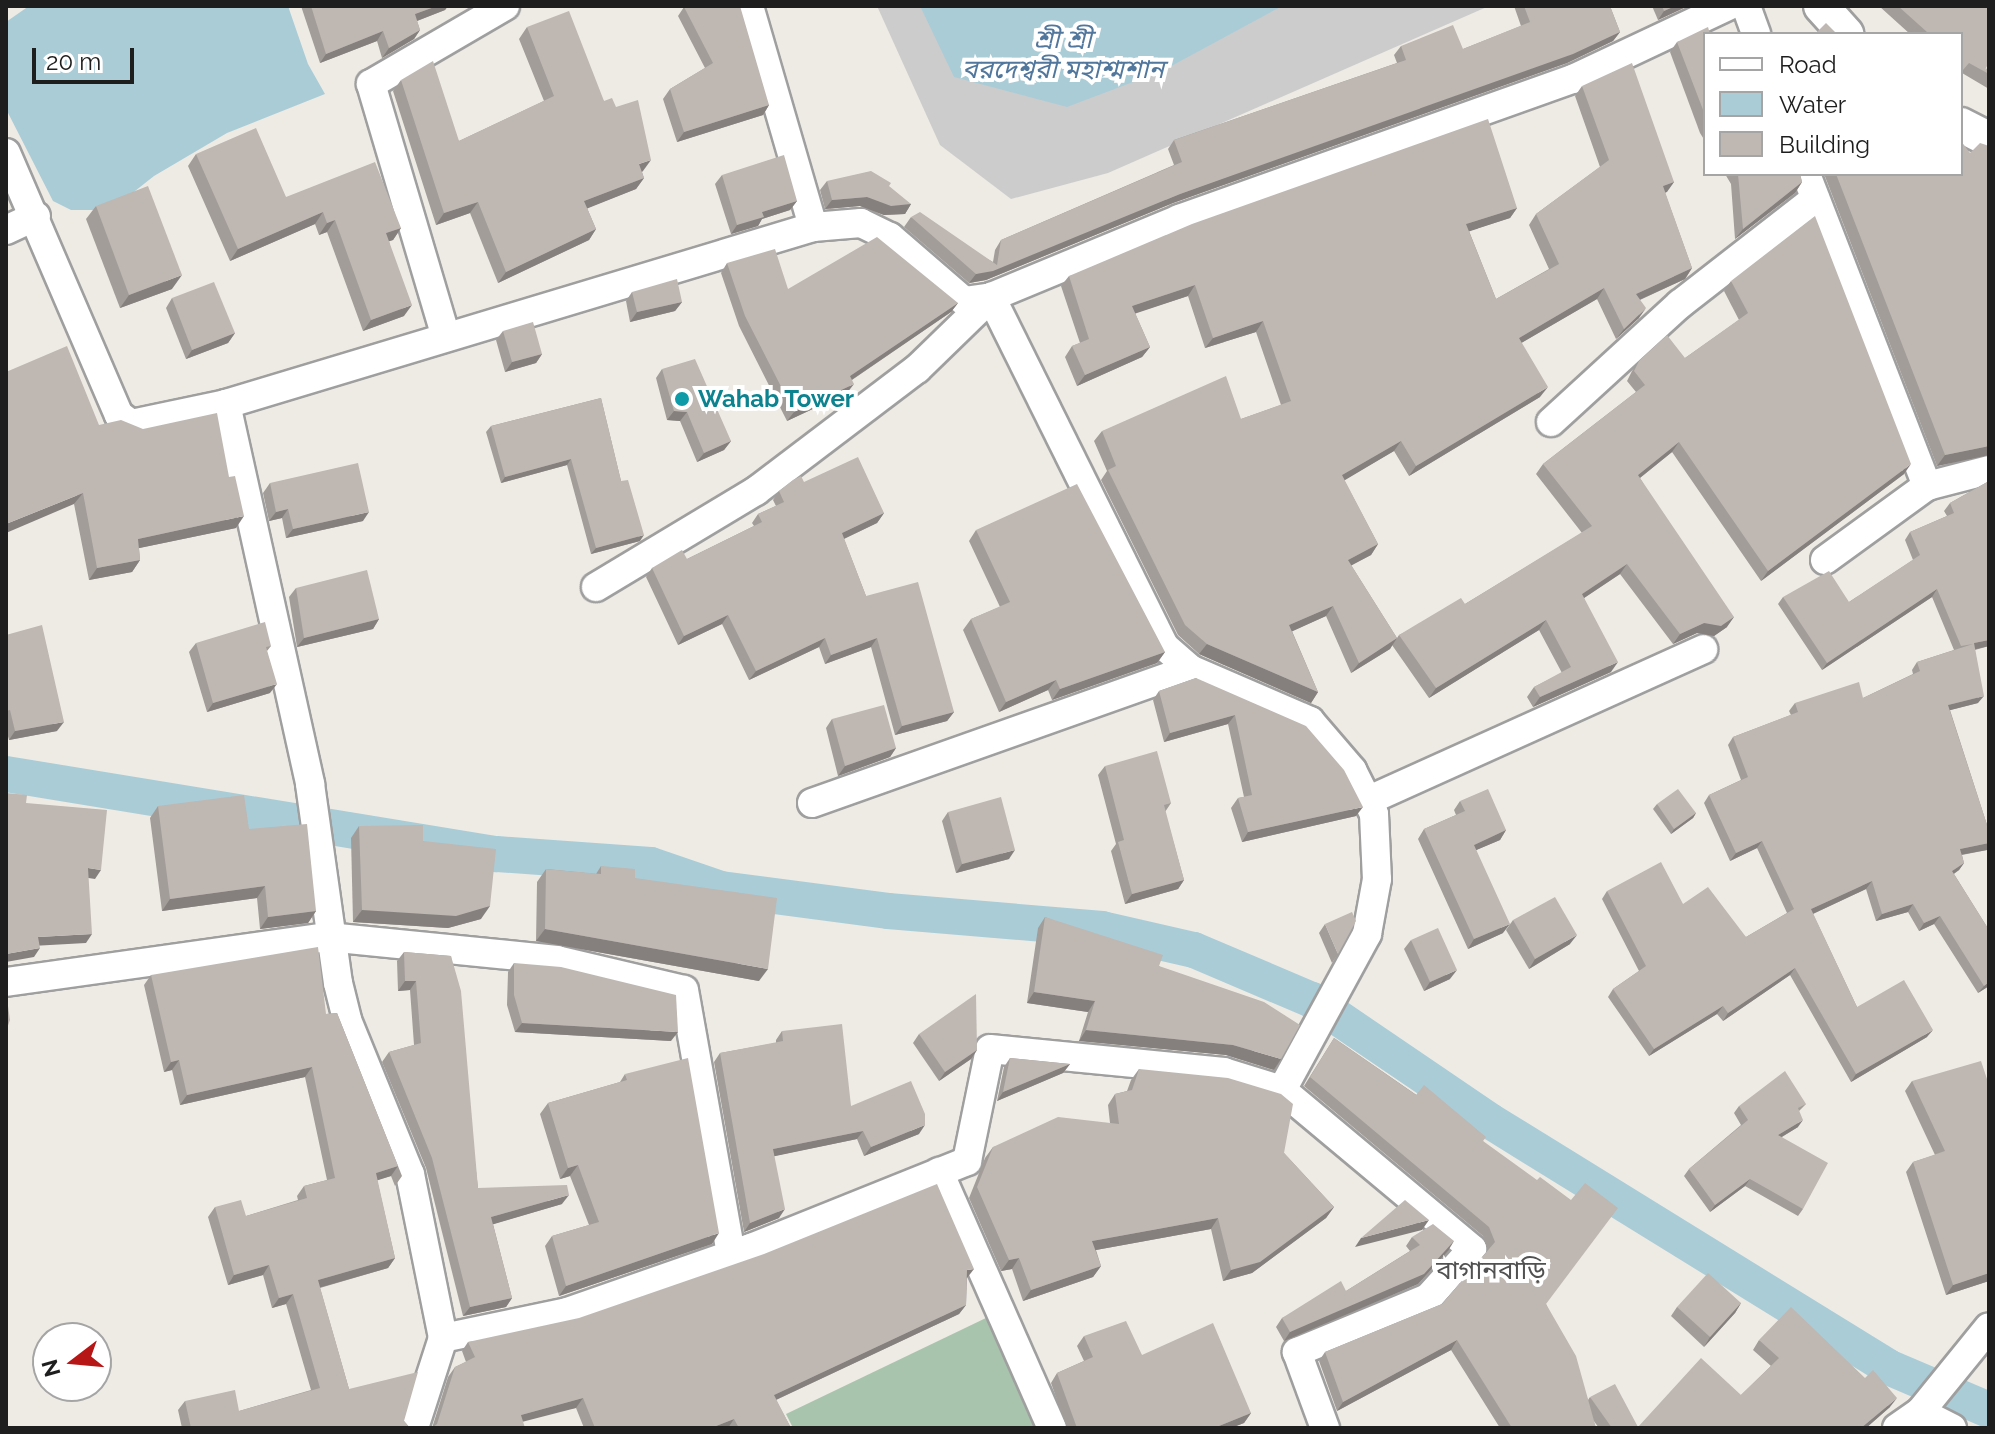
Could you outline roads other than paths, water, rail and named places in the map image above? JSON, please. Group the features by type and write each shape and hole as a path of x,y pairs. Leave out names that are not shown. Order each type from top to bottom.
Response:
{"street":[{"path":"446,337 371,84 505,6"},
{"path":"749,6 813,227"},
{"path":"6,153 124,421 131,424 226,404 813,227 861,223 890,237 964,301 991,297 1179,219 1573,79 1728,6"},
{"path":"1746,6 1755,32"},
{"path":"1821,6 1844,32"},
{"path":"1963,126 1989,139"},
{"path":"1551,422 1811,186 1927,486"},
{"path":"6,230 36,216"},
{"path":"596,587 756,491 917,369 991,297"},
{"path":"991,297 1132,589 1164,646 1190,669 1310,721 1352,770 1374,814 1377,879 1367,934 1347,979 1282,1090"},
{"path":"226,404 310,784 328,937 347,1020 410,1174 443,1338 414,1428"},
{"path":"1825,560 1927,486 1989,470"},
{"path":"1367,801 1703,649"},
{"path":"812,803 1190,669"},
{"path":"6,982 328,937 557,960 684,990 731,1255"},
{"path":"443,1338 567,1312 731,1255 967,1161 990,1049 1224,1072 1282,1090 1472,1249 1428,1298 1297,1352 1325,1428"},
{"path":"939,1172 1052,1428"},
{"path":"1952,1428 1917,1413 1989,1327"}],"water":[{"path":"29,6 288,6 308,64 325,94 227,133 154,176 111,210 71,210 53,201 6,109 6,22"},
{"name":"শ্রী শ্রী বরদেশ্বরী মহাশ্মশান","path":"920,6 1282,6 1162,71 1067,107 954,77"}],"waterway":[{"path":"6,774 497,854 651,865 721,889 888,911 1102,929 1194,950 1312,1000 1490,1121 1888,1367 1989,1410"}],"place":[{"name":"Wahab Tower","path":"682,399"}],"district":[{"name":"বাগানবাড়ি","path":"1491,1271"}]}
